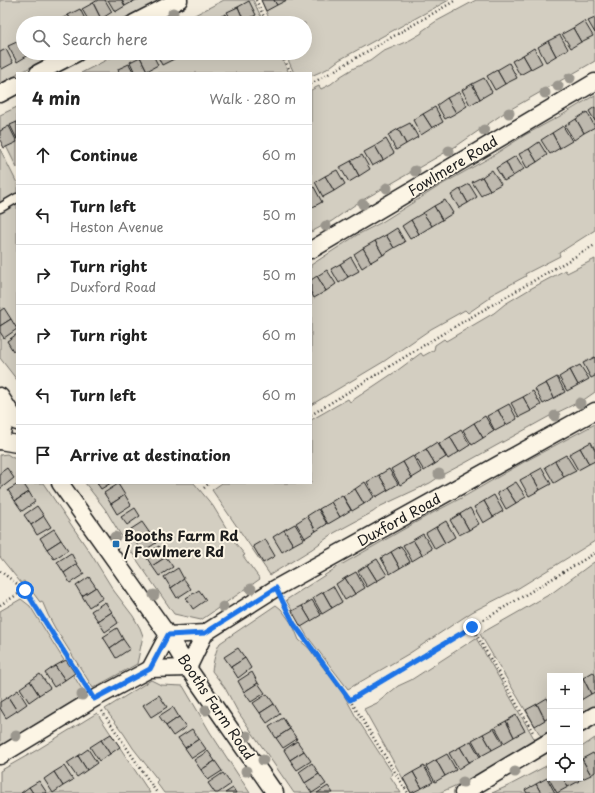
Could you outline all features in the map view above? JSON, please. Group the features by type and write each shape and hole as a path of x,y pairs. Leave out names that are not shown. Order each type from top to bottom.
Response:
{"street":[{"path":"148,16 179,0"},
{"path":"40,72 63,60"},
{"name":"Fowlmere Road","path":"312,249 595,82"},
{"path":"0,94 16,85"},
{"path":"11,409 0,441 16,444"},
{"name":"Duxford Road","path":"168,635 205,633 276,588 595,411"},
{"name":"Booths Farm Road","path":"61,484 168,635 188,668 275,793"},
{"path":"0,756 94,699 150,669 188,668 205,633"},
{"path":"150,669 168,635"},
{"path":"583,722 595,715"},
{"path":"463,793 545,744"}],"lane":[{"path":"0,208 16,199"}],"path":[{"path":"256,0 264,16"},
{"path":"312,83 456,0"},
{"path":"284,60 290,72"},
{"path":"312,414 442,334 595,245"},
{"path":"204,488 208,484"},
{"path":"350,700 595,553"},
{"path":"0,571 25,590 94,699 157,793"},
{"path":"276,588 294,624 350,700 408,793"},
{"path":"0,605 25,590"},
{"path":"472,627 545,744"}],"shaded area":[{"path":"0,0 162,0 129,16 16,16 16,60 43,60 22,72 16,72 16,76 0,84"},
{"path":"224,0 253,0 261,16 193,16"},
{"path":"261,0 449,0 339,60 327,69 312,76 312,72 294,72 288,60 312,60 312,16 268,16"},
{"path":"476,0 595,0 595,61 504,113 458,145 356,204 332,221 312,231 312,90 319,86 321,89 331,84 341,76 370,61 382,52 422,33 422,31 435,22"},
{"path":"106,60 282,60 288,72 83,72"},
{"path":"595,95 595,230 559,253 560,256 525,274 526,276 489,296 490,298 468,313 465,310 431,329 383,362 312,404 312,264 357,235 382,222 525,135"},
{"path":"16,107 16,166 0,134 0,115"},
{"path":"0,149 16,181 16,194 0,202"},
{"path":"16,203 16,379 0,358 0,212"},
{"path":"595,259 595,392 585,399 548,417 430,483 381,506 373,512 334,533 312,549 270,575 212,490 221,484 312,484 312,419 348,399 350,402 421,353 423,356 434,350 435,345 444,339 446,341 494,313 505,304 530,289 565,270 567,273"},
{"path":"595,424 595,541 517,589 472,612 410,653 348,689 307,636 286,600 339,566 524,462"},
{"path":"7,454 13,458 16,458 16,484 44,484 140,628 143,636 137,664 93,688 55,628 42,601 40,602 24,581 21,583 0,557 0,455"},
{"path":"86,484 195,484 213,506 236,544 245,555 243,556 260,579 201,620 174,614 128,547 105,509"},
{"path":"594,562 595,563 595,708 583,714 583,673 547,673 547,735 542,738 480,634 552,593"},
{"path":"21,599 30,606 85,694 0,746 0,611"},
{"path":"276,605 281,609 293,625 299,640 309,648 343,693 356,717 393,774 390,776 401,793 294,793 238,712 225,688 212,671 217,649 220,643"},
{"path":"476,638 535,740 475,777 439,793 411,793 364,709 377,703 398,686 411,680"},
{"path":"151,680 161,685 183,686 210,732 250,793 164,793 156,782 158,780 105,709"},
{"path":"97,713 150,793 0,793 0,771"},
{"path":"595,738 595,793 492,793 547,766 547,781 583,781 583,746"}],"building":[{"path":"98,0 105,0 112,12 106,16 100,16 93,3"},
{"path":"108,0 122,0 125,6 115,12"},
{"path":"122,0 136,0 125,6"},
{"path":"261,0 274,0 277,5 266,11"},
{"path":"274,0 287,0 277,5"},
{"path":"249,1 256,15 242,16 238,7"},
{"path":"93,3 100,16 86,16 82,9"},
{"path":"238,7 242,16 229,16 227,12"},
{"path":"80,9 84,16 69,16"},
{"path":"595,18 595,33 588,21"},
{"path":"584,21 593,36 581,42 573,28"},
{"path":"573,28 581,42 571,48 562,34"},
{"path":"560,35 568,49 556,56 548,41"},
{"path":"548,41 556,56 546,62 538,47"},
{"path":"16,42 16,60 20,60 17,62 8,46"},
{"path":"534,48 542,63 531,69 523,55"},
{"path":"6,49 13,63 2,69 0,66 0,52"},
{"path":"523,55 531,69 520,75 512,61"},
{"path":"134,60 142,60 147,71 135,72 130,62"},
{"path":"142,60 156,60 158,65 147,71"},
{"path":"160,60 172,60 162,65"},
{"path":"509,63 517,78 505,84 497,70"},
{"path":"129,64 133,72 119,72 118,69"},
{"path":"497,70 505,84 495,90 487,76"},
{"path":"484,78 492,92 480,99 472,84"},
{"path":"472,84 480,99 470,105 462,90"},
{"path":"459,92 467,106 456,113 447,98"},
{"path":"447,98 456,113 445,119 437,105"},
{"path":"435,107 443,122 432,128 423,114"},
{"path":"595,107 595,121 589,111"},
{"path":"587,112 595,127 584,133 576,119"},
{"path":"423,114 432,128 421,135 413,120"},
{"path":"576,119 584,133 574,140 565,126"},
{"path":"16,122 16,137 10,125"},
{"path":"410,123 418,137 406,144 398,129"},
{"path":"9,126 16,142 4,148 0,140 0,131"},
{"path":"563,126 572,141 560,148 552,133"},
{"path":"398,129 406,144 396,150 388,135"},
{"path":"552,133 560,148 550,154 541,140"},
{"path":"386,139 394,153 383,160 375,146"},
{"path":"539,142 547,155 537,162 529,149"},
{"path":"375,146 383,160 372,166 364,152"},
{"path":"529,149 537,162 527,168 519,154"},
{"path":"362,155 370,169 359,176 351,161"},
{"path":"516,156 524,169 513,176 506,162"},
{"path":"351,161 359,176 349,182 340,167"},
{"path":"506,162 513,176 504,181 496,168"},
{"path":"337,170 345,184 334,191 325,176"},
{"path":"492,170 501,184 490,190 482,177"},
{"path":"325,176 334,191 323,197 315,182"},
{"path":"482,177 490,190 481,196 472,182"},
{"path":"469,184 477,197 468,203 460,189"},
{"path":"314,187 322,202 312,207 312,188"},
{"path":"460,189 468,203 459,208 451,195"},
{"path":"445,200 453,213 442,220 434,206"},
{"path":"434,206 442,220 432,226 423,213"},
{"path":"423,213 432,226 419,234 411,220"},
{"path":"411,220 419,234 410,239 402,226"},
{"path":"397,228 405,242 394,248 386,235"},
{"path":"386,235 394,248 383,255 375,241"},
{"path":"375,241 383,255 371,262 363,248"},
{"path":"363,248 371,262 362,268 354,254"},
{"path":"351,257 359,271 348,277 340,264"},
{"path":"340,264 348,277 339,283 331,269"},
{"path":"327,270 336,284 326,291 317,276"},
{"path":"317,276 326,291 314,298 312,294 312,279"},
{"path":"4,308 11,319 0,326 0,311"},
{"path":"11,319 16,330 4,338 0,332 0,326"},
{"path":"16,335 16,350 13,351 7,341"},
{"path":"595,357 595,376 591,378 583,363"},
{"path":"580,365 589,379 578,385 570,370"},
{"path":"570,370 578,385 567,391 559,377"},
{"path":"557,377 565,392 554,398 546,383"},
{"path":"546,383 554,398 543,404 535,389"},
{"path":"533,391 541,405 531,411 523,397"},
{"path":"523,397 531,411 519,417 511,403"},
{"path":"509,404 517,419 506,425 498,410"},
{"path":"498,410 506,425 495,431 487,416"},
{"path":"485,416 494,431 483,438 474,423"},
{"path":"474,423 483,438 472,445 463,430"},
{"path":"461,430 470,445 459,452 450,437"},
{"path":"450,437 459,452 448,459 439,444"},
{"path":"437,442 446,457 435,464 426,449"},
{"path":"591,442 595,450 595,461 589,464 580,448"},
{"path":"580,448 589,464 578,470 569,454"},
{"path":"426,449 435,464 424,471 415,456"},
{"path":"566,455 576,471 564,477 555,461"},
{"path":"413,456 422,472 412,478 403,462"},
{"path":"555,461 564,477 554,483 545,467"},
{"path":"403,462 412,478 400,485 391,469"},
{"path":"7,468 14,478 0,489 0,473"},
{"path":"542,468 551,484 540,490 531,474"},
{"path":"389,469 398,484 388,490 379,475"},
{"path":"531,474 540,490 529,496 520,480"},
{"path":"379,475 388,490 376,497 367,482"},
{"path":"365,482 374,497 364,504 355,489"},
{"path":"516,482 526,497 516,503 506,488"},
{"path":"18,484 24,484 29,492 15,501 8,490"},
{"path":"98,484 109,484 101,489"},
{"path":"118,484 125,495 111,504 104,493"},
{"path":"506,488 516,503 506,509 497,493"},
{"path":"355,489 364,504 352,511 343,496"},
{"path":"29,492 35,502 22,511 15,501"},
{"path":"125,495 131,505 117,514 111,504"},
{"path":"342,495 351,510 340,517 331,502"},
{"path":"494,495 503,511 493,517 484,501"},
{"path":"484,501 493,517 483,523 474,507"},
{"path":"331,502 340,517 328,524 319,509"},
{"path":"37,506 44,516 31,525 24,515"},
{"path":"135,508 140,516 127,525 121,517"},
{"path":"470,508 479,524 469,530 460,514"},
{"path":"318,509 327,524 316,531 307,516"},
{"path":"460,514 469,530 459,535 450,520"},
{"path":"44,516 51,527 37,535 31,525"},
{"path":"307,516 316,531 305,538 296,523"},
{"path":"446,521 455,537 445,543 436,527"},
{"path":"142,522 149,532 135,541 128,531"},
{"path":"295,524 304,539 293,545 284,530"},
{"path":"436,527 445,543 435,549 426,533"},
{"path":"54,529 61,540 47,549 40,538"},
{"path":"284,530 293,545 282,552 273,537"},
{"path":"149,532 156,543 142,552 135,541"},
{"path":"423,534 432,549 422,555 413,540"},
{"path":"265,539 275,556 263,563 253,546"},
{"path":"61,540 68,550 54,559 47,549"},
{"path":"413,540 422,555 412,561 403,545"},
{"path":"159,546 166,557 152,566 145,555"},
{"path":"401,546 410,562 400,568 391,552"},
{"path":"391,552 400,568 390,574 381,558"},
{"path":"71,553 77,564 64,573 57,562"},
{"path":"166,557 173,567 159,576 152,566"},
{"path":"377,559 387,575 377,581 367,565"},
{"path":"77,564 84,574 70,583 64,573"},
{"path":"367,565 377,581 367,587 358,571"},
{"path":"178,568 184,579 171,588 164,577"},
{"path":"356,572 365,588 355,594 345,578"},
{"path":"89,577 96,587 82,596 76,586"},
{"path":"345,578 355,594 345,600 336,584"},
{"path":"184,579 191,589 177,598 171,588"},
{"path":"333,586 342,602 332,608 323,592"},
{"path":"96,587 103,598 89,607 82,596"},
{"path":"199,590 206,600 193,609 186,598"},
{"path":"323,592 332,608 322,614 313,598"},
{"path":"312,600 321,615 311,621 302,606"},
{"path":"105,602 112,612 98,621 91,611"},
{"path":"302,606 311,621 301,627 292,611"},
{"path":"112,612 118,623 105,632 98,621"},
{"path":"117,628 123,639 110,648 103,637"},
{"path":"123,639 130,649 116,658 110,648"},
{"path":"238,648 245,658 231,667 224,657"},
{"path":"245,658 251,668 238,678 231,667"},
{"path":"66,660 75,673 65,680 55,666"},
{"path":"55,666 65,680 54,687 45,673"},
{"path":"252,672 258,683 244,692 238,681"},
{"path":"593,672 595,675 595,692 591,694 583,678"},
{"path":"40,674 50,688 39,695 30,681"},
{"path":"583,678 591,694 583,699"},
{"path":"30,681 39,695 29,702 20,688"},
{"path":"258,683 265,693 251,702 244,692"},
{"path":"18,690 27,704 17,711 8,697"},
{"path":"267,694 274,704 260,713 253,703"},
{"path":"159,695 167,707 151,717 143,705"},
{"path":"8,697 17,711 6,718 0,708 0,702"},
{"path":"547,698 547,719 545,720 537,704"},
{"path":"274,704 280,714 267,723 260,713"},
{"path":"537,704 545,720 535,726 526,710"},
{"path":"173,707 179,717 166,726 159,716"},
{"path":"516,715 525,731 514,737 506,721"},
{"path":"179,717 186,727 173,736 166,726"},
{"path":"283,718 290,729 276,738 269,727"},
{"path":"506,721 514,737 504,743 495,727"},
{"path":"494,728 503,744 492,750 483,734"},
{"path":"192,729 199,739 185,748 178,738"},
{"path":"290,729 297,739 283,748 276,738"},
{"path":"111,734 120,747 110,754 101,740"},
{"path":"483,734 492,750 481,756 472,740"},
{"path":"199,739 206,749 192,758 185,748"},
{"path":"101,740 110,754 99,761 90,747"},
{"path":"297,741 304,751 290,760 284,750"},
{"path":"471,741 480,757 469,762 460,747"},
{"path":"460,747 469,762 458,769 449,753"},
{"path":"88,749 97,763 87,770 78,756"},
{"path":"208,751 215,761 201,770 194,760"},
{"path":"304,751 311,761 297,770 290,760"},
{"path":"593,753 595,756 595,772 591,775 583,761 583,758"},
{"path":"447,754 456,770 445,776 436,760"},
{"path":"78,756 87,770 77,777 67,763"},
{"path":"436,760 445,776 435,782 426,766"},
{"path":"215,761 222,771 208,780 201,770"},
{"path":"583,761 591,775 583,779"},
{"path":"312,763 319,774 305,783 299,772"},
{"path":"64,766 73,780 63,786 54,772"},
{"path":"424,766 433,782 422,788 413,772"},
{"path":"54,772 63,786 53,793 44,779"},
{"path":"413,772 422,788 411,793 403,778"},
{"path":"223,773 231,784 218,793 215,793 208,783"},
{"path":"319,774 326,784 312,793 305,783"},
{"path":"547,778 547,781 549,781 555,793 541,793 536,784"},
{"path":"39,781 47,793 33,793 29,787"},
{"path":"550,781 565,781 568,787 557,793"},
{"path":"565,781 579,781 568,787"},
{"path":"536,784 541,793 527,793 525,790"},
{"path":"328,786 333,793 317,793"},
{"path":"29,787 33,793 21,793"},
{"path":"233,788 236,793 225,793"}],"place":[{"name":"Booths Farm Rd / Fowlmere Rd","path":"116,544"}],"route":[{"path":"25,590 94,699 150,669 168,635 205,633 276,588 294,624 350,700 472,627"}]}
